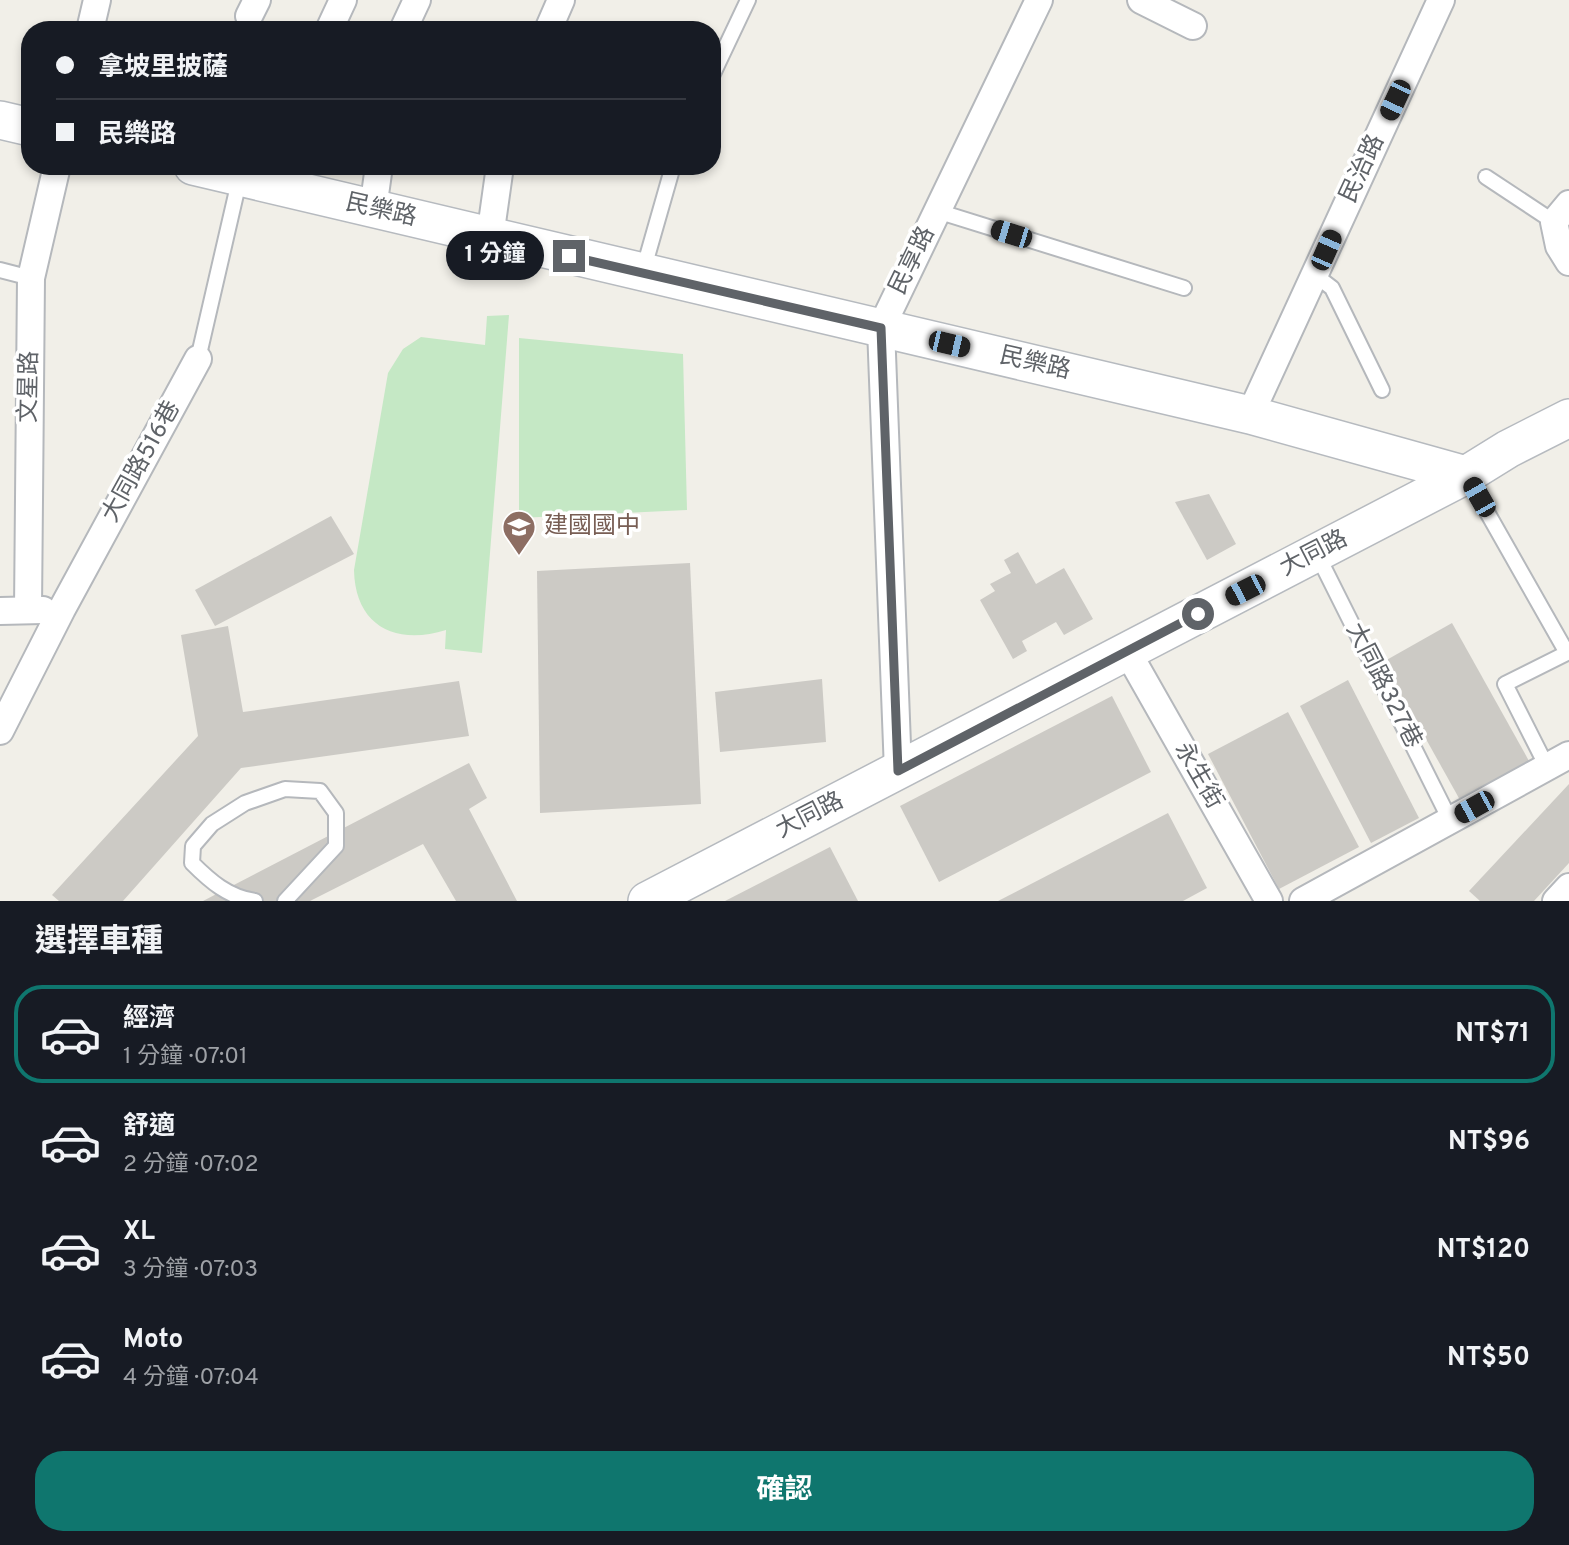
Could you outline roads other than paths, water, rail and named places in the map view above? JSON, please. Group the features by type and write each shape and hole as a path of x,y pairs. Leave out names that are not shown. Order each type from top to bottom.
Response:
{"main road":[{"path":"0,120 21,125"},
{"name":"民樂路","path":"232,175 1250,415 1466,475"},
{"name":"大同路","path":"646,901 1466,475 1569,418"}],"street":[{"path":"92,21 97,0"},
{"path":"333,21 343,0"},
{"path":"407,21 417,0"},
{"path":"552,21 561,0"},
{"name":"民享路","path":"898,771 881,328 1039,0"},
{"path":"1141,0 1193,26"},
{"name":"民治路","path":"1250,415 1441,0"},
{"name":"文星路","path":"28,610 31,278 55,175"},
{"path":"373,209 378,175"},
{"path":"490,237 499,175"},
{"path":"1562,213 1559,246 1569,262"},
{"name":"大同路516巷","path":"0,731 62,609 198,359"},
{"path":"0,611 62,609"},
{"name":"永生街","path":"1127,651 1269,901"},
{"path":"1303,901 1558,761"},
{"path":"1556,901 1569,887"}],"lane":[{"path":"721,57 748,0"},
{"path":"642,273 670,175"},
{"name":"大同路516巷","path":"198,359 240,177"},
{"path":"1486,177 1562,213"},
{"name":"民享路","path":"937,211 1184,288"},
{"path":"0,270 31,278"},
{"path":"1315,275 1332,288 1382,390"},
{"path":"1466,475 1567,653 1505,684 1558,761"},
{"name":"大同路327巷","path":"1316,553 1450,820"},
{"path":"254,901 226,892 207,878 192,863 193,846 212,824 245,803 285,789 320,791 336,813 337,846 285,901"}],"place":[{"name":"建國國中","path":"519,557"}]}
